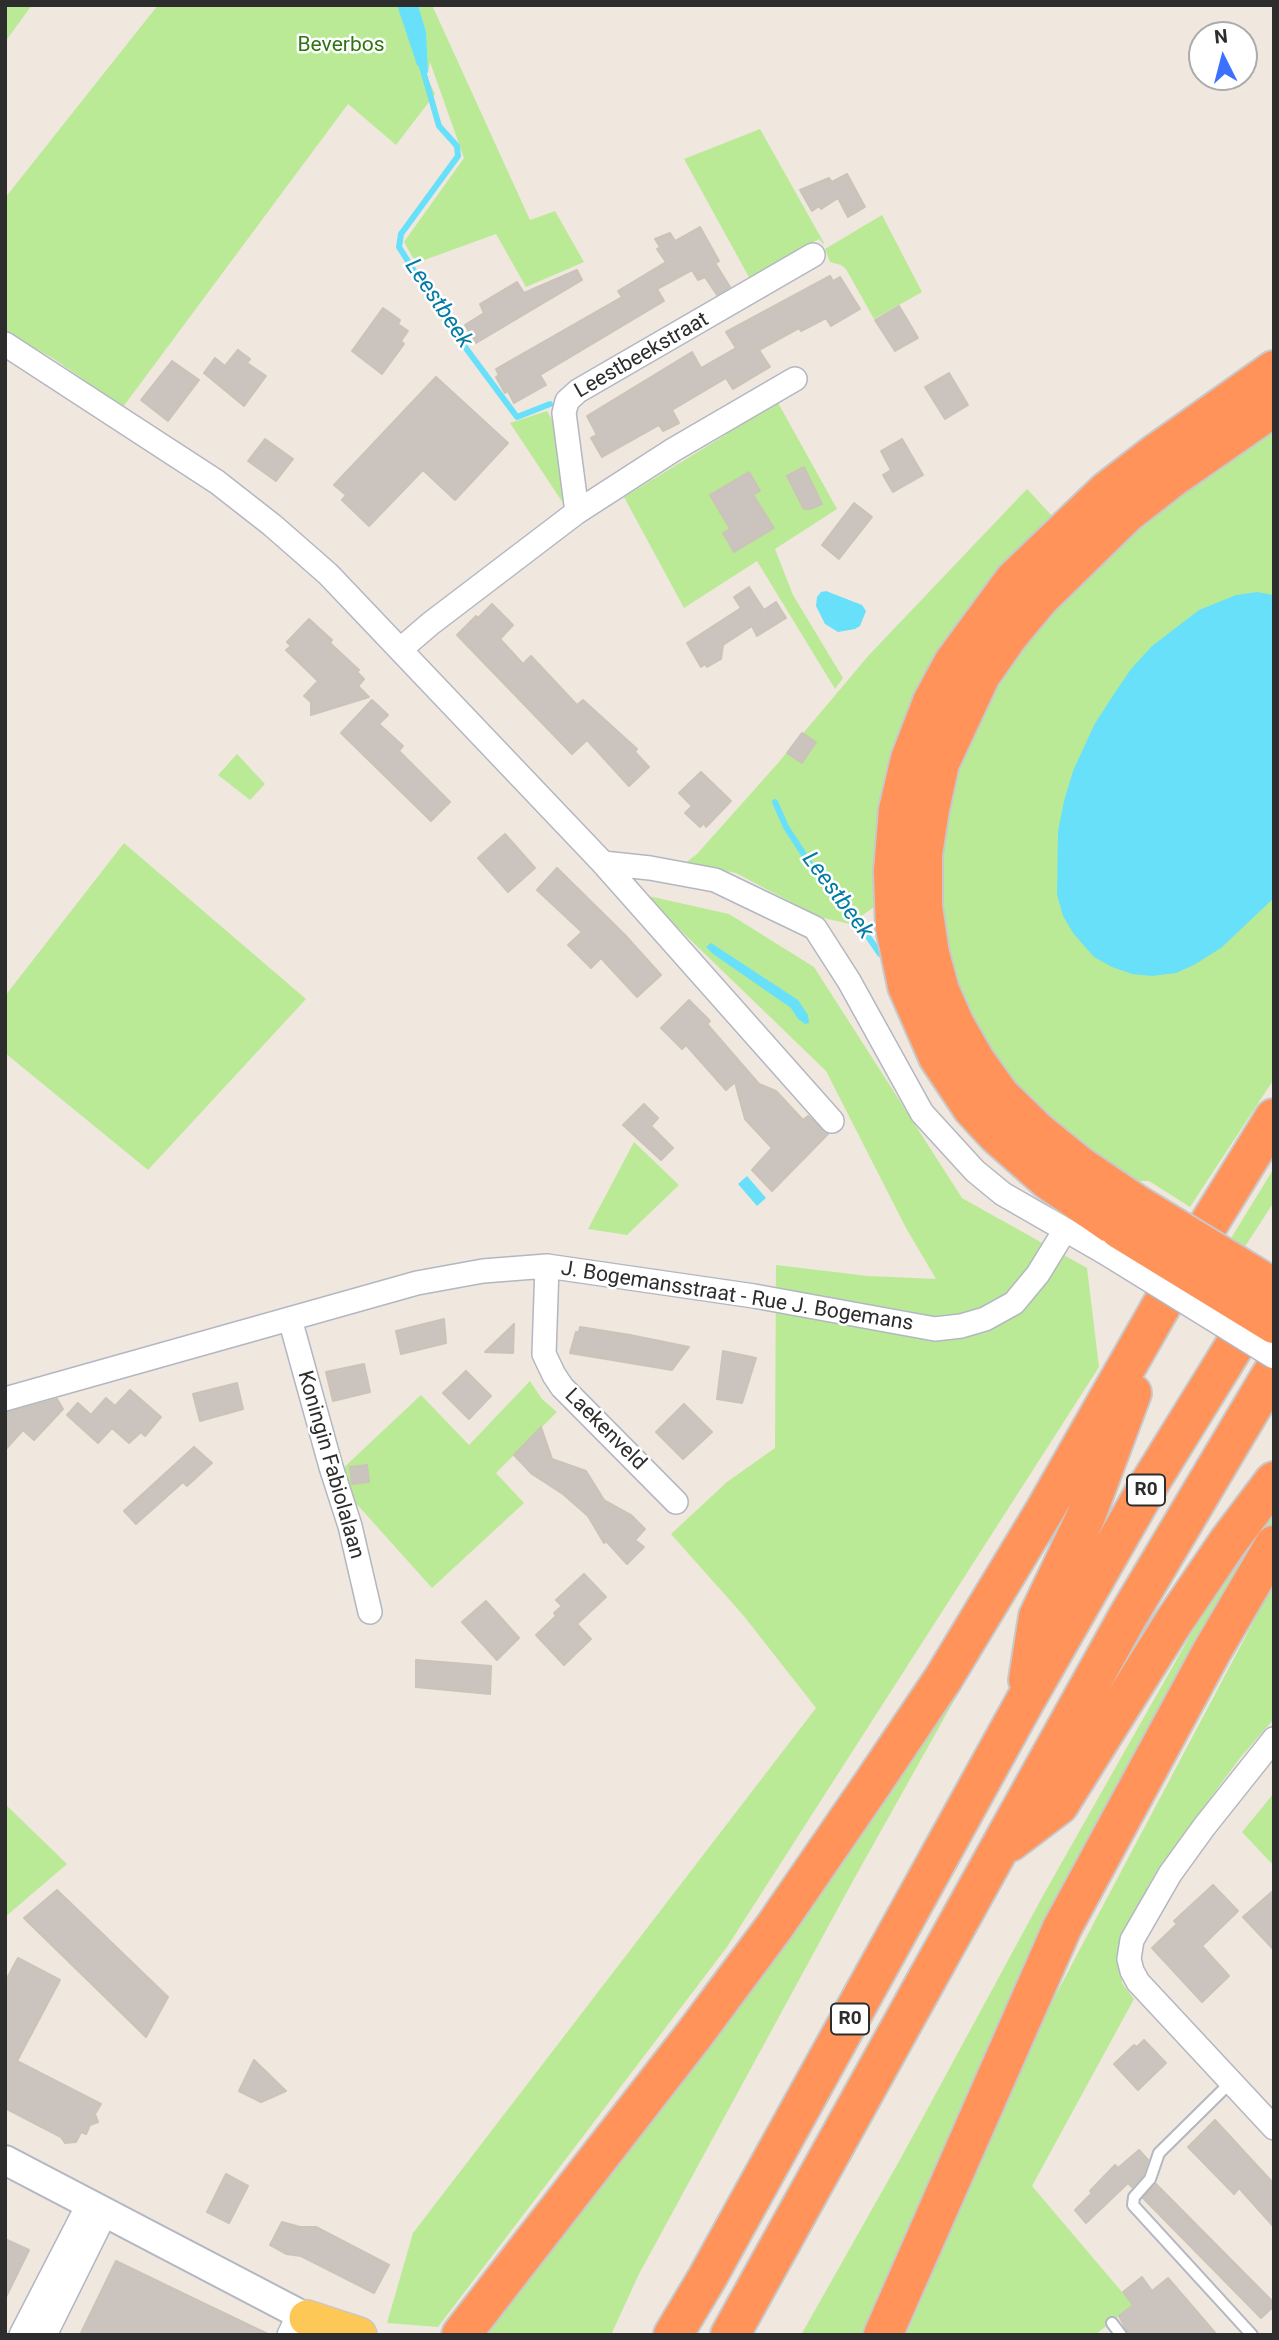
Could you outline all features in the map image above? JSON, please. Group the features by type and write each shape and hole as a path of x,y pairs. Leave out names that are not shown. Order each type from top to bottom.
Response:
{"highway":[{"path":"1274,370 1154,454 1107,491 1014,580 960,653 932,702 910,759 898,810 892,871 895,928 907,986 938,1058 972,1108 997,1135 1048,1180 1274,1324"},
{"path":"1274,407 1127,513 1039,599 1009,635 981,675 940,764 923,854 923,907 930,954 940,991 975,1060 1000,1095 1038,1132 1080,1166 1120,1228 1274,1288"},
{"path":"461,2335 694,2035 826,1854 950,1668 1045,1510 1210,1221 1274,1118"},
{"name":"R0","path":"673,2335 1024,1703 1151,1481 1274,1281"},
{"path":"1024,1703 1038,1617 1086,1516 1128,1406 1156,1317"},
{"name":"R0","path":"730,2335 1128,1616 1274,1370"},
{"path":"998,1852 1059,1805 1173,1623 1235,1532 1274,1481"},
{"path":"883,2335 1062,1928 1212,1650 1274,1545"}],"main road":[{"path":"306,2325 359,2335"}],"street":[{"name":"Leestbeekstraat","path":"577,512 564,413 567,401 578,391 813,255"},
{"path":"5,344 216,482 272,525 328,575 603,863 832,1121"},
{"path":"401,649 577,512 673,450 795,379"},
{"path":"603,863 650,868 715,880 815,928 849,981 922,1113 984,1179 1003,1194 1065,1230 1120,1228 1274,1357"},
{"name":"J. Bogemansstraat - Rue J. Bogemans","path":"5,1399 417,1283 483,1271 547,1266 754,1297 934,1329 961,1326 985,1319 1014,1303 1038,1274 1065,1230"},
{"name":"Laekenveld","path":"547,1266 544,1354 554,1375 562,1387 676,1502"},
{"name":"Koningin Fabiolalaan","path":"290,1319 327,1455 350,1526 370,1612"},
{"path":"1274,1740 1170,1874 1132,1940 1129,1952 1130,1965 1139,1982 1274,2128"},
{"path":"5,2160 97,2208 306,2325"},
{"path":"21,2335 97,2208"},
{"path":"45,2335 97,2208"}],"lane":[{"path":"1231,2082 1159,2153 1150,2179 1134,2197 1133,2204 1252,2335"},
{"path":"1112,2323 1121,2335"}],"green space":[{"path":"5,5 32,5 5,42"},
{"name":"Beverbos","path":"158,5 432,5 530,220 555,211 584,262 526,287 496,234 416,263 404,242 464,158 430,62 428,73 425,73 435,94 396,145 348,104 123,407 54,359 5,331 5,198"},
{"path":"760,129 824,243 819,239 750,279 684,159"},
{"path":"882,215 922,292 874,319 846,269 830,262 825,249"},
{"path":"777,401 837,509 775,549 793,595 843,678 835,689 757,561 684,608 624,497"},
{"path":"547,411 554,423 563,503 510,423"},
{"path":"1274,426 1274,1079 1190,1207 1149,1181 1137,1181 1061,1130 995,1065 950,977 937,861 952,782 1009,658 1142,519"},
{"path":"1027,489 1053,517 900,746 880,804 877,905 850,924 819,917 736,873 685,863 697,854 778,763 869,655"},
{"path":"237,754 265,784 250,800 218,775"},
{"path":"124,843 306,999 148,1170 5,1053 5,996"},
{"path":"644,895 729,914 814,967 962,1198 1087,1268 1099,1367 727,1947 438,2327 387,2323 413,2233 816,1708 743,1615 671,1534 727,1482 775,1448 776,1265 868,1276 936,1279 906,1228 826,1071"},
{"path":"634,1142 679,1185 627,1235 588,1229"},
{"path":"1274,1168 1274,1202 1244,1248 1230,1240"},
{"path":"530,1381 542,1399 557,1412 496,1473 524,1503 432,1588 345,1491 338,1473 421,1395 469,1445"},
{"path":"1274,1506 1274,1531 869,2335 801,2335 902,2156 1045,1892 1199,1620"},
{"path":"1274,1583 1274,1719 1240,1758 1156,1872 1119,1941 1122,1983 1134,1999 1032,2186 1133,2305 1095,2335 906,2335 1036,2032"},
{"path":"984,1647 639,2274 611,2335 480,2335"},
{"path":"1274,1793 1274,1866 1242,1832"},
{"path":"5,1804 67,1864 5,1917"}],"water":[{"path":"397,5 418,5 426,32 428,73 417,65"},
{"path":"826,591 862,605 866,611 860,626 838,632 825,624 816,606 817,597"},
{"path":"1257,592 1274,595 1274,898 1221,948 1176,973 1152,976 1132,974 1112,967 1094,957 1073,933 1063,916 1057,895 1058,831 1073,771 1094,725 1131,669 1152,646 1199,610 1236,595"},
{"path":"711,943 798,1000 808,1015 809,1023 805,1024 798,1019 791,1008 713,954 706,947"},
{"path":"747,1176 766,1198 757,1206 738,1184"}],"building":[{"path":"847,174 865,207 848,217 838,198 821,209 819,206 812,211 800,190 829,178 832,182"},
{"path":"700,227 719,261 715,263 730,287 717,295 705,277 698,280 692,270 657,289 664,301 540,375 546,385 514,403 508,391 505,393 496,377 499,375 496,369 622,297 618,291 666,262 657,249 660,247 655,239 670,233 675,241"},
{"path":"577,270 582,280 476,343 465,325 484,313 480,304 517,282 524,293"},
{"path":"830,276 833,281 840,277 860,309 831,326 826,318 801,331 799,328 759,350 770,367 733,389 726,378 672,410 679,423 663,431 659,425 602,457 591,438 597,435 587,416 692,352 701,368 736,348 726,332"},
{"path":"899,306 918,338 895,351 875,320"},
{"path":"383,308 400,320 398,324 408,331 401,341 404,344 382,374 352,351"},
{"path":"238,350 250,359 247,363 266,376 244,406 204,373 215,358 225,366"},
{"path":"172,361 199,380 168,421 141,400"},
{"path":"949,373 968,405 945,419 925,387"},
{"path":"436,377 508,443 455,500 423,470 369,526 342,500 346,495 334,485"},
{"path":"265,439 293,459 276,481 248,461"},
{"path":"902,439 923,475 893,492 883,475 891,470 881,451"},
{"path":"804,467 822,504 810,509 804,509 787,476"},
{"path":"749,472 760,491 753,495 774,528 734,552 723,533 730,529 710,495"},
{"path":"854,503 872,517 839,559 822,545"},
{"path":"749,587 764,610 776,602 786,618 757,636 752,626 723,645 721,659 707,667 705,664 701,667 687,643 741,608 734,597"},
{"path":"492,604 513,625 500,639 523,664 531,656 577,705 583,700 637,749 635,752 649,767 629,786 587,740 572,754 457,635"},
{"path":"309,619 359,670 357,672 364,679 358,686 369,697 311,715 311,702 304,696 318,681 286,650 291,646 287,642"},
{"path":"372,700 388,715 379,724 403,746 399,751 450,802 431,821 341,733"},
{"path":"802,733 816,742 802,763 787,753"},
{"path":"701,772 731,801 706,827 704,823 700,827 685,813 692,806 679,793"},
{"path":"505,834 535,868 508,892 478,858"},
{"path":"557,868 661,975 637,997 601,958 591,968 568,945 582,932 537,890"},
{"path":"689,1000 710,1021 707,1024 759,1084 776,1091 803,1120 808,1116 828,1134 772,1191 752,1170 772,1148 745,1119 735,1082 726,1090 686,1045 682,1049 661,1028"},
{"path":"644,1104 658,1118 651,1126 673,1148 661,1160 623,1125"},
{"path":"444,1319 446,1343 401,1354 396,1331"},
{"path":"514,1324 513,1353 485,1352"},
{"path":"580,1327 689,1347 672,1370 570,1353"},
{"path":"723,1351 756,1358 742,1403 717,1399"},
{"path":"364,1364 370,1392 333,1401 326,1372"},
{"path":"466,1371 491,1396 469,1419 443,1393"},
{"path":"237,1383 243,1409 200,1421 193,1394"},
{"path":"130,1390 161,1417 145,1436 141,1432 129,1443 112,1428 98,1443 67,1415 78,1403 91,1415 106,1398 115,1406"},
{"path":"57,1399 63,1409 34,1440 23,1430 5,1450 5,1413"},
{"path":"684,1404 712,1432 683,1459 656,1432"},
{"path":"541,1427 552,1459 586,1471 604,1500 631,1515 645,1529 635,1540 644,1547 627,1564 606,1541 604,1543 588,1516 563,1494 532,1474 514,1455"},
{"path":"194,1447 212,1463 187,1486 183,1482 136,1524 124,1511"},
{"path":"367,1465 369,1482 352,1484 350,1467"},
{"path":"584,1574 606,1597 577,1624 591,1639 564,1665 536,1635 556,1616 554,1613 562,1606 556,1600"},
{"path":"486,1601 519,1638 497,1660 462,1622"},
{"path":"416,1660 491,1666 490,1694 416,1687"},
{"path":"1213,1885 1238,1911 1202,1946 1229,1976 1202,2002 1152,1948 1177,1924 1174,1921"},
{"path":"57,1890 168,1997 146,2037 24,1918"},
{"path":"1274,1890 1274,1950 1243,1917"},
{"path":"18,1958 60,1980 17,2061 101,2104 95,2114 98,2122 90,2125 86,2134 81,2132 76,2142 65,2143 61,2137 5,2108 5,1982"},
{"path":"1144,2040 1166,2063 1138,2090 1114,2064 1134,2045 1137,2047"},
{"path":"254,2060 286,2091 261,2102 239,2091"},
{"path":"1215,2120 1274,2184 1274,2227 1239,2188 1234,2194 1188,2147"},
{"path":"1139,2150 1148,2160 1143,2175 1132,2187 1128,2183 1086,2223 1075,2210 1115,2165 1118,2168"},
{"path":"226,2174 248,2186 229,2223 207,2212"},
{"path":"1156,2184 1274,2303 1261,2318 1143,2198"},
{"path":"282,2222 300,2227 316,2227 389,2265 374,2293 301,2256 286,2254 270,2245"},
{"path":"5,2239 29,2250 5,2299"},
{"path":"116,2261 203,2303 270,2335 80,2335"},
{"path":"1142,2277 1152,2291 1168,2278 1217,2335 1129,2335 1119,2316 1133,2305 1123,2292"}],"waterway":[{"name":"Leestbeek","path":"422,67 439,126 457,146 458,156 401,234 399,247 445,320 517,417 550,404"},
{"name":"Leestbeek","path":"775,802 786,827 814,870 823,879 830,881 880,954"}]}
